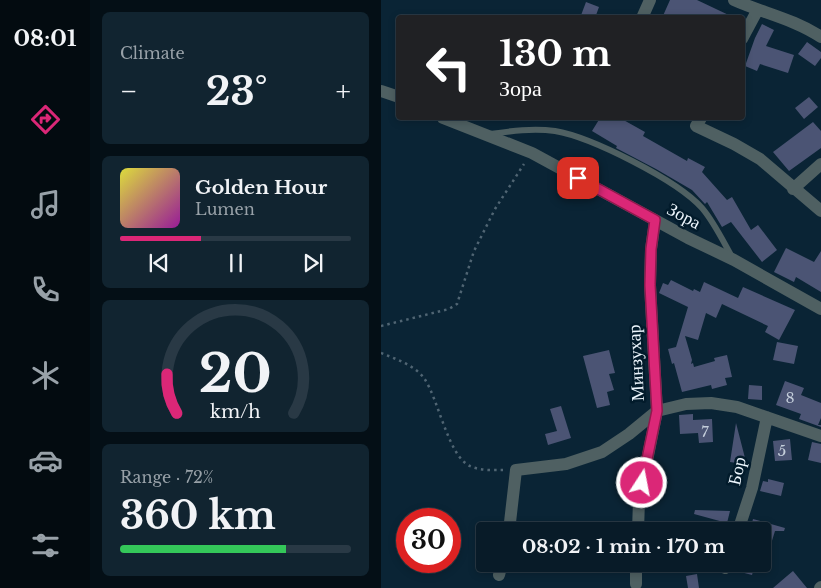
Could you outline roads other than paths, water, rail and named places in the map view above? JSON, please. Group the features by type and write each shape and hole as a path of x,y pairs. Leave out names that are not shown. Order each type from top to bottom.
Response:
{"street":[{"path":"643,15 650,0"},
{"path":"734,0 757,11 778,16 809,29 821,38"},
{"path":"745,33 757,11"},
{"path":"381,91 396,96"},
{"name":"Зора","path":"448,120 532,153 821,309"},
{"path":"698,122 760,159 821,211"},
{"path":"793,189 821,164"},
{"name":"Минзухар","path":"638,522 639,500 657,411 650,285 651,249 655,220"},
{"path":"510,522 516,470 566,464 602,452 629,434 657,411 686,404 711,403 737,407 821,436"},
{"name":"Бор","path":"741,522 752,488 767,417"},
{"path":"636,584 637,572"}],"lane":[{"path":"486,134 529,130 553,131 576,136 627,159 677,188 702,208 733,260"}]}
